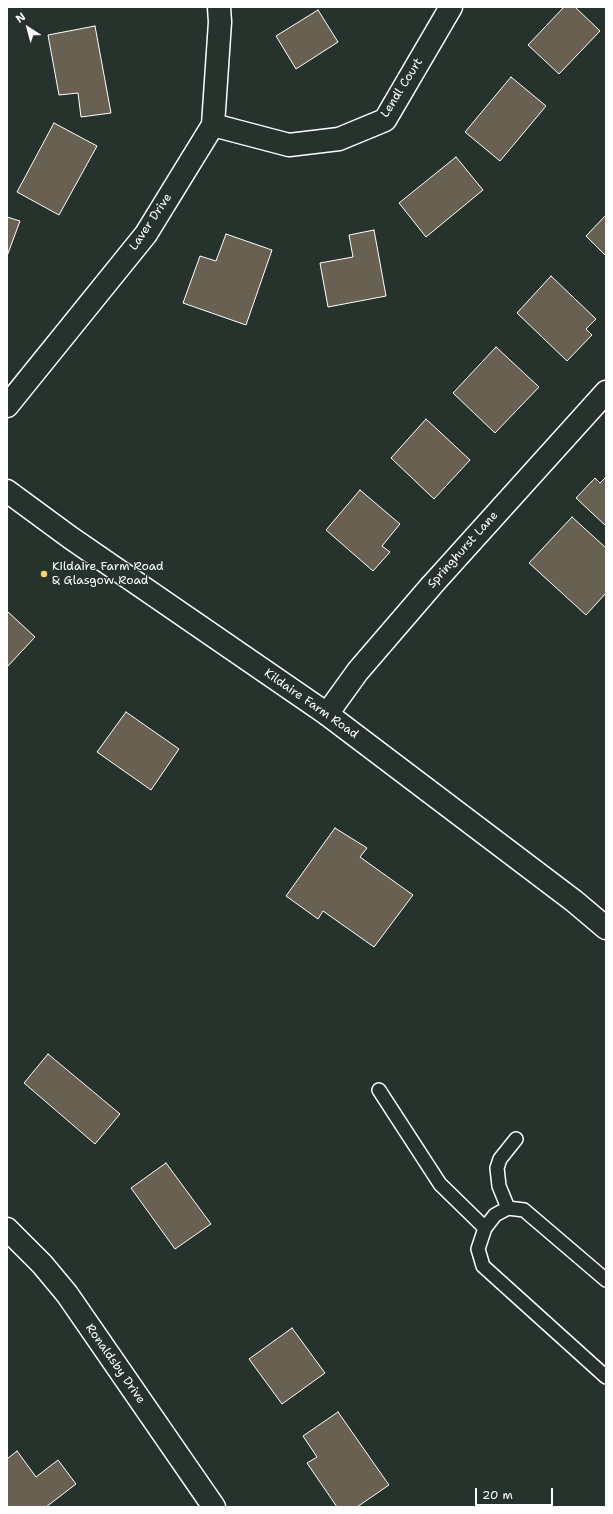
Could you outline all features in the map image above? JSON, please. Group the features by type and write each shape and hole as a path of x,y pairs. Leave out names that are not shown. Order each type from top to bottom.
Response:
{"street":[{"name":"Laver Drive","path":"7,406 146,234 213,125 220,22 219,7"},
{"name":"Lendl Court","path":"213,125 289,145 339,139 385,120 451,7"},
{"name":"Springhurst Lane","path":"327,714 358,671 422,596 606,392"},
{"name":"Kildaire Farm Road","path":"7,491 70,538 327,714 574,901 606,928"},
{"name":"Ronaldsby Drive","path":"7,1229 42,1264 67,1294 214,1507"}],"lane":[{"path":"379,1090 440,1184 485,1228"},
{"path":"508,1208 499,1186 497,1168 500,1159 516,1139"},
{"path":"606,1280 524,1210 508,1208 495,1215 485,1228 478,1248 483,1266 606,1377"}],"building":[{"path":"564,7 575,7 600,31 559,74 528,45"},
{"path":"318,10 338,42 296,69 276,36"},
{"path":"95,26 111,113 81,117 78,93 59,95 48,35"},
{"path":"511,77 546,106 500,161 465,132"},
{"path":"54,123 97,146 59,215 17,192"},
{"path":"456,157 483,190 426,237 399,203"},
{"path":"606,215 606,256 586,236"},
{"path":"7,217 20,221 7,256"},
{"path":"374,230 386,296 328,307 320,263 353,257 349,235"},
{"path":"226,234 272,250 246,325 183,303 200,256 216,261"},
{"path":"551,276 596,319 586,329 592,335 567,361 517,313"},
{"path":"496,347 539,387 495,433 453,393"},
{"path":"426,419 470,460 434,499 391,458"},
{"path":"606,477 606,526 576,498 595,478 600,483"},
{"path":"360,490 400,524 382,546 390,552 373,571 326,530"},
{"path":"572,517 606,548 606,593 586,615 529,563"},
{"path":"7,611 35,637 7,667"},
{"path":"126,712 179,749 151,790 97,752"},
{"path":"335,828 367,848 360,857 413,895 374,947 323,911 318,919 286,896"},
{"path":"48,1054 120,1114 95,1144 24,1083"},
{"path":"166,1163 211,1224 175,1249 131,1188"},
{"path":"292,1328 325,1373 282,1404 249,1359"},
{"path":"338,1412 389,1485 357,1507 337,1507 307,1463 317,1457 303,1436"},
{"path":"17,1451 36,1477 58,1460 76,1484 46,1507 7,1507 7,1459"}],"place":[{"name":"Kildaire Farm Road & Glasgow Road","path":"44,574"}]}
